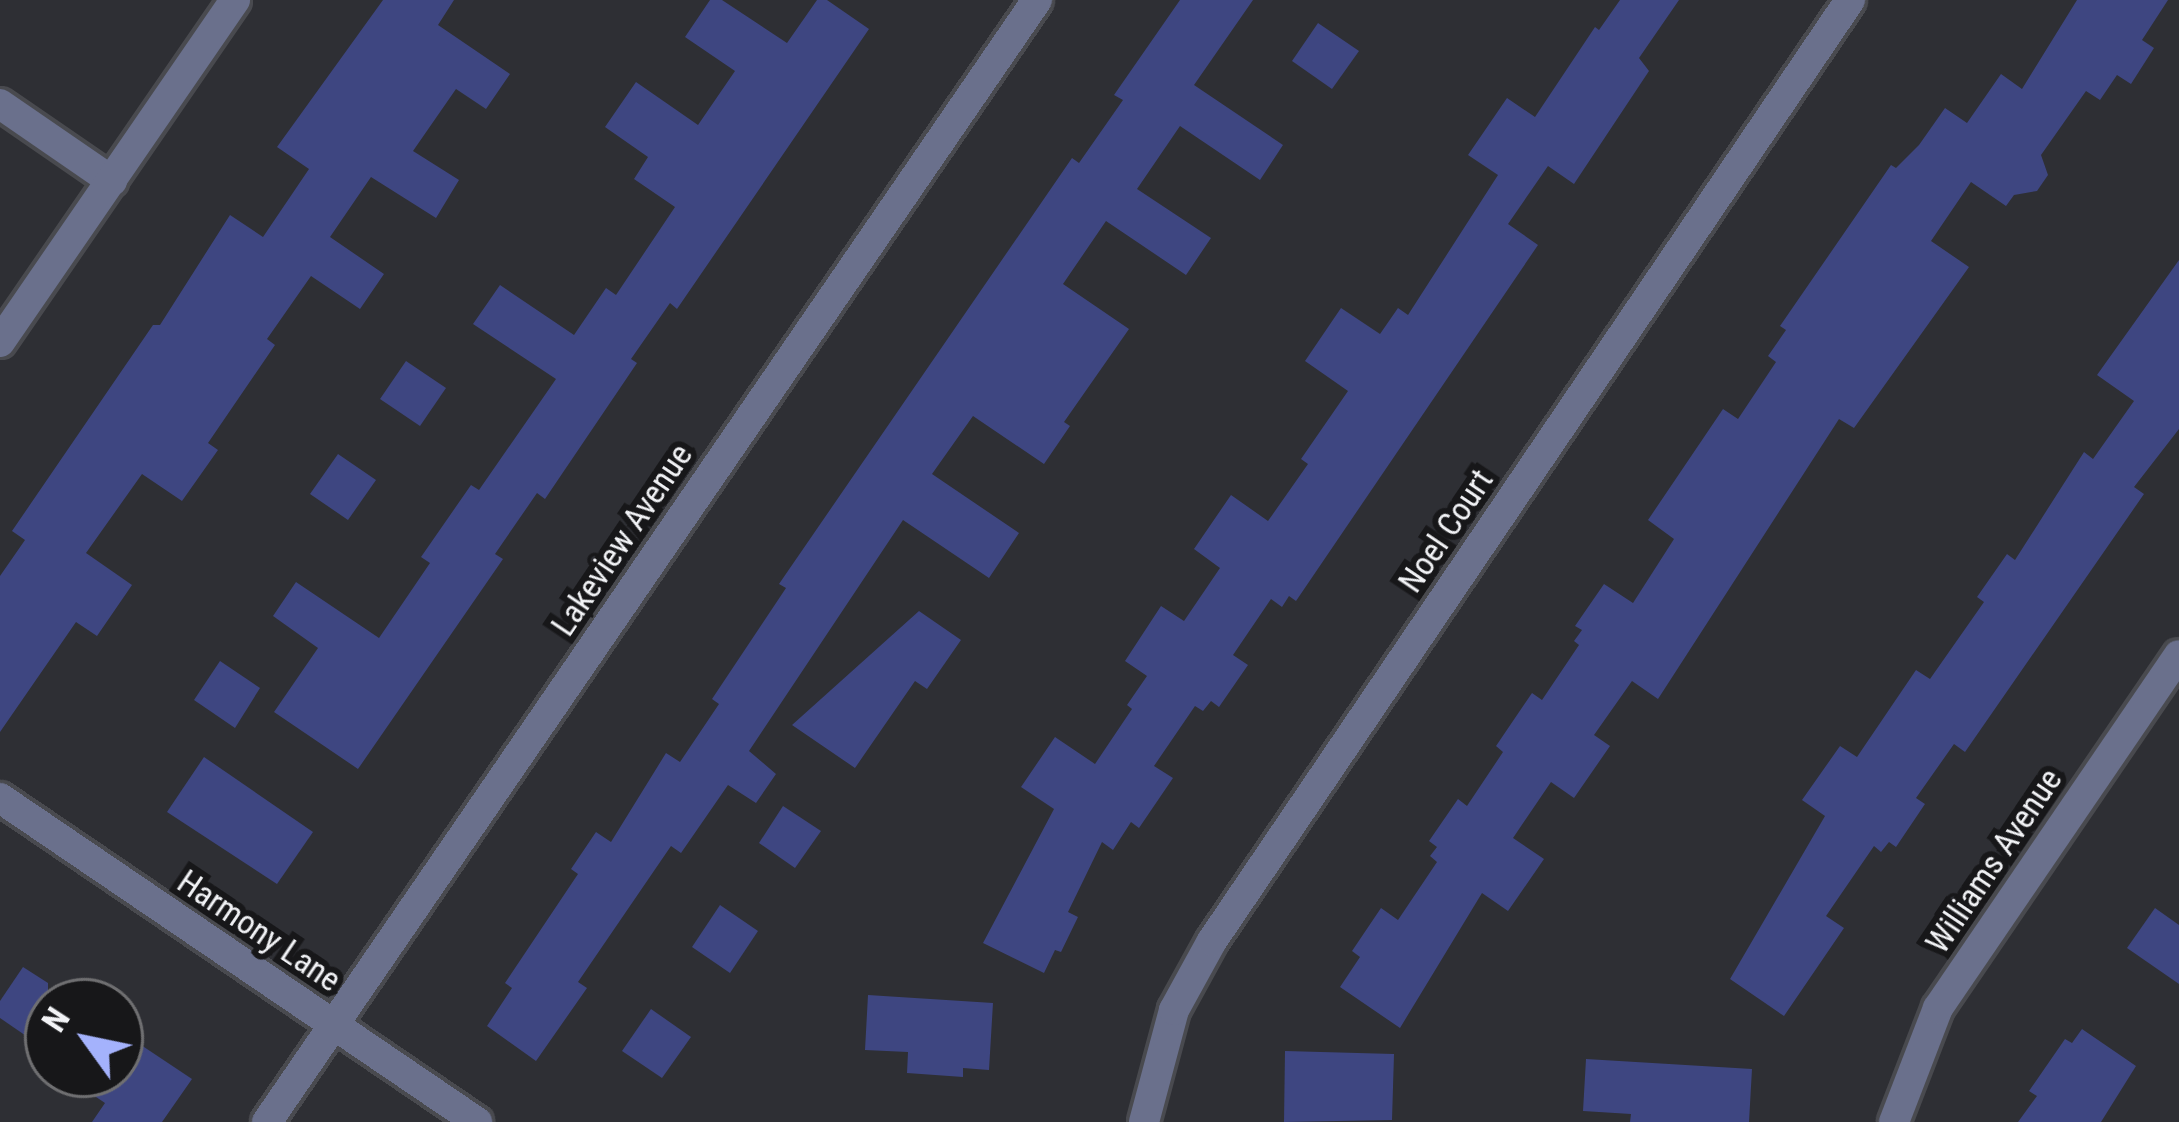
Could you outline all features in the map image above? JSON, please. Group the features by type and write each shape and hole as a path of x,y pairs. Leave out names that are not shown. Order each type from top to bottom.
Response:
{"street":[{"path":"0,342 235,0"},
{"name":"Lakeview Avenue","path":"267,1122 1037,0"},
{"name":"Noel Court","path":"1144,1122 1174,1010 1211,941 1850,0"},
{"path":"0,104 112,181"},
{"name":"Williams Avenue","path":"1894,1122 1938,1008 2179,655"},
{"name":"Harmony Lane","path":"0,798 477,1122"}],"building":[{"path":"383,0 454,0 438,25 510,74 486,109 456,89 413,151 459,180 436,218 371,177 330,237 384,274 360,309 311,276 267,339 275,345 208,443 218,450 182,501 142,474 86,553 132,585 97,636 76,622 0,732 0,576 25,540 12,531 153,325 160,325 230,215 263,237 309,169 277,147"},
{"path":"710,0 722,0 787,43 817,0 827,0 869,29 677,309 670,303 631,359 637,363 545,499 537,493 495,554 503,559 358,769 274,712 318,648 273,616 296,582 379,638 430,563 421,557 471,485 479,490 556,379 473,324 500,285 574,335 606,288 616,295 675,207 634,179 648,157 605,127 636,82 698,125 735,71 685,37"},
{"path":"1180,0 1253,0 1194,85 1283,145 1260,180 1180,126 1137,189 1211,238 1186,275 1106,221 1063,284 1129,329 1064,422 1070,426 1044,464 973,416 932,474 1019,533 989,578 903,520 749,751 776,774 756,803 728,785 681,853 671,846 578,982 587,988 536,1061 487,1026 512,988 505,983 578,874 571,869 596,832 611,842 666,753 680,762 719,704 712,699 786,588 779,584 1072,158 1079,163 1123,100 1114,95"},
{"path":"1620,0 1679,0 1639,58 1649,71 1574,184 1548,166 1508,224 1538,245 1296,601 1289,596 1282,607 1271,599 1233,655 1248,665 1219,707 1211,701 1203,711 1195,706 1154,766 1173,778 1139,828 1131,822 1113,850 1102,842 1068,912 1078,917 1061,952 1055,950 1044,973 983,943 1054,809 1021,787 1055,737 1095,764 1132,709 1127,705 1147,676 1125,661 1161,606 1184,621 1220,568 1194,549 1231,495 1268,521 1308,464 1301,459 1348,391 1305,361 1341,308 1380,334 1398,308 1408,315 1498,175 1468,155 1507,98 1535,117 1595,27 1599,30"},
{"path":"2077,0 2168,0 2142,40 2154,48 2131,84 2117,75 2100,100 2086,91 2041,155 2048,175 2037,191 2014,195 2006,206 1971,182 1931,241 1969,267 1854,428 1839,419 1658,699 1632,681 1594,735 1610,746 1574,798 1551,782 1513,838 1544,859 1508,911 1482,893 1400,1028 1340,987 1360,957 1352,951 1381,908 1398,920 1437,862 1430,856 1437,847 1429,841 1458,799 1467,806 1503,752 1496,746 1532,693 1542,700 1579,645 1574,641 1582,630 1575,626 1604,584 1633,603 1674,539 1648,520 1723,409 1738,419 1776,362 1768,356 1786,330 1780,326 1891,165 1896,168 1919,145 1945,108 1967,123 2001,74 2022,89"},
{"path":"1318,23 1359,51 1332,89 1292,61"},
{"path":"2179,260 2179,429 2134,487 2144,494 1965,752 1954,744 1916,798 1925,804 1896,847 1889,842 1881,852 1874,846 1826,916 1844,928 1784,1016 1730,979 1825,816 1802,800 1840,746 1857,757 1916,670 1930,679 1984,602 1977,597 2007,554 2015,560 2084,452 2093,459 2134,401 2097,375"},
{"path":"406,361 446,388 420,426 380,399"},
{"path":"338,454 376,480 348,520 310,494"},
{"path":"919,611 961,640 927,689 915,681 855,768 792,725"},
{"path":"220,661 260,688 235,728 194,700"},
{"path":"204,757 313,832 277,884 167,812"},
{"path":"783,806 821,831 795,868 759,843"},
{"path":"720,905 758,931 730,973 692,947"},
{"path":"2155,908 2179,925 2179,984 2127,948"},
{"path":"23,967 40,978 24,978 24,1034 0,1018 0,1001"},
{"path":"868,995 993,1003 989,1070 963,1068 963,1077 907,1073 908,1052 865,1050"},
{"path":"651,1009 691,1037 662,1078 622,1051"},
{"path":"2082,1029 2136,1066 2101,1122 2018,1122 2037,1096 2029,1091 2065,1039 2072,1043"},
{"path":"144,1047 192,1079 162,1122 92,1122 105,1103 98,1098 144,1098"},
{"path":"1285,1051 1394,1054 1392,1120 1284,1122"},
{"path":"1586,1059 1752,1069 1749,1122 1630,1122 1631,1114 1583,1111"}]}
